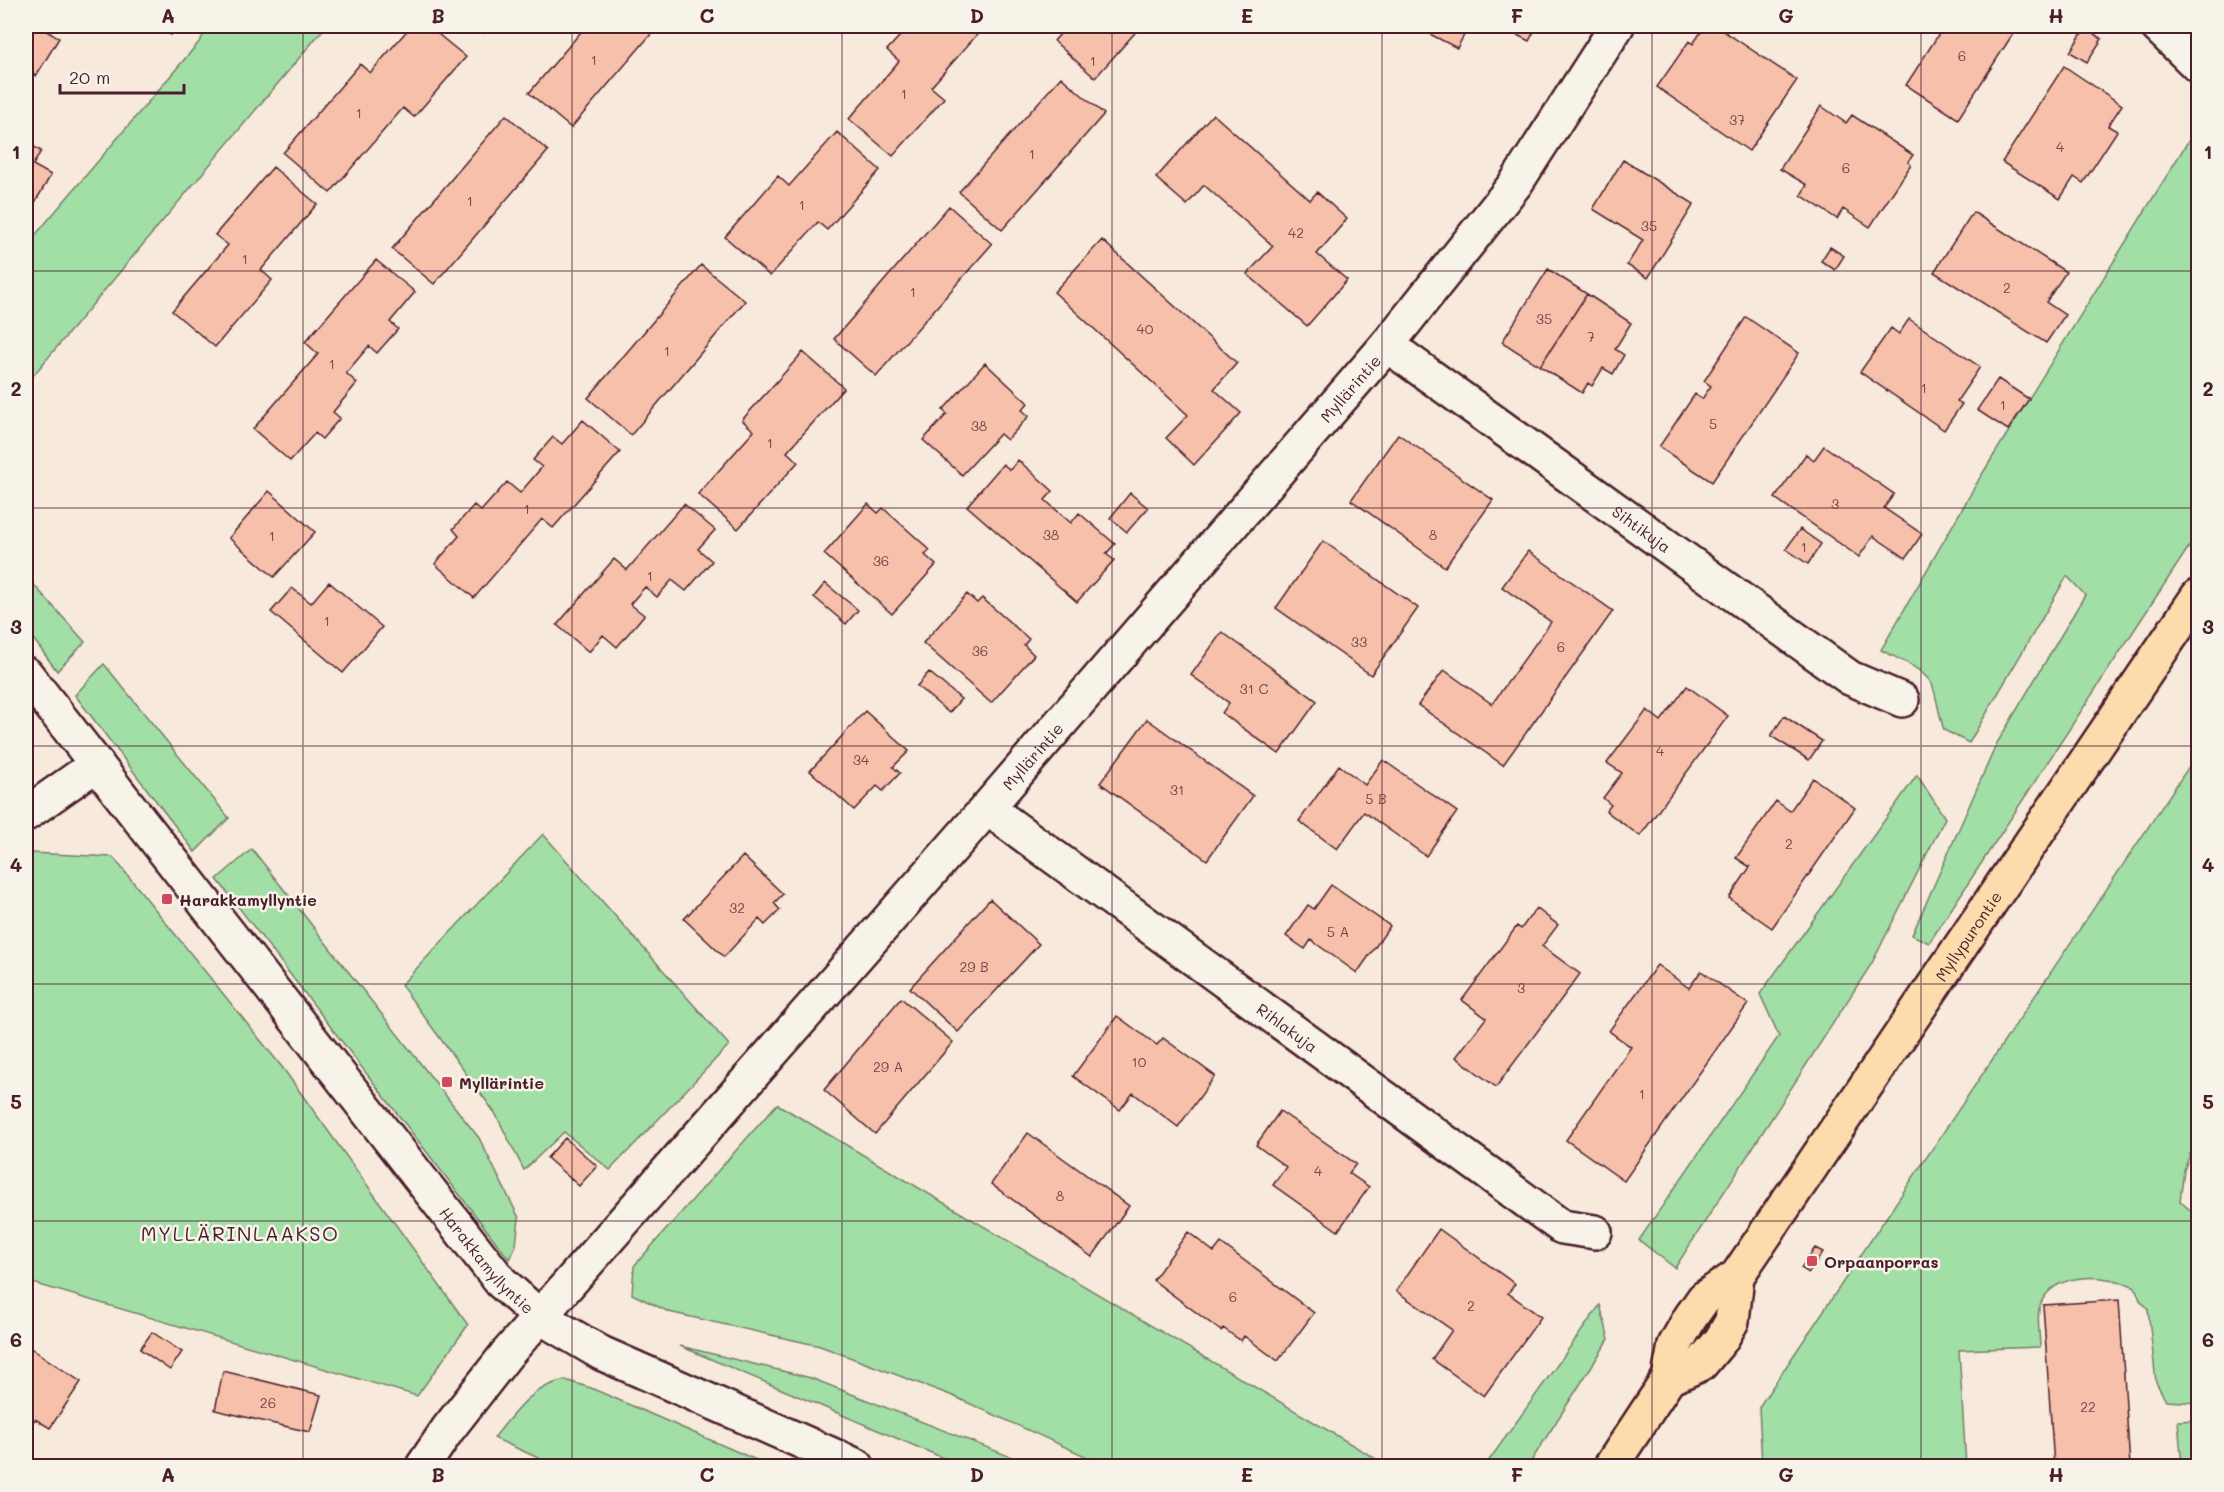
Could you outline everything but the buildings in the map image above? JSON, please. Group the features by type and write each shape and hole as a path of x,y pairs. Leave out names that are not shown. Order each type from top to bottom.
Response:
{"main road":[{"name":"Myllypurontie","path":"1611,1467 1669,1378 1701,1364 1720,1340 1732,1321 1737,1276 2199,596"}],"street":[{"name":"Myllärintie","path":"423,1467 454,1421 540,1317 987,808 1387,345 1516,183 1617,26"},
{"path":"2157,26 2199,66"},
{"name":"Sihtikuja","path":"1387,345 1850,678 1902,700"},
{"name":"Harakkamyllyntie","path":"26,674 493,1274 540,1317 601,1353 857,1467"},
{"path":"26,814 97,764"},
{"name":"Rihlakuja","path":"987,808 1563,1227 1595,1232"}],"green space":[{"path":"209,26 326,26 26,384 26,246 200,41"},
{"path":"2195,130 2198,132 2198,533 1929,943 1912,935 1997,743 2085,595 2067,576 1969,743 1944,730 1933,687 1927,678 1909,664 1881,650 1981,476"},
{"path":"26,576 85,642 57,671 26,629"},
{"path":"104,664 229,818 195,852 75,695"},
{"path":"2198,753 2198,1134 2184,1170 2180,1201 2198,1217 2198,1403 2166,1401 2156,1382 2148,1309 2140,1300 2135,1287 2111,1279 2069,1280 2047,1294 2040,1305 2038,1320 2040,1347 1959,1350 1966,1466 1762,1466 1759,1407"},
{"path":"1917,775 1945,818 1872,963 1675,1268 1639,1240 1779,1036 1760,994"},
{"path":"543,834 729,1045 610,1170 564,1132 524,1170 495,1113 401,985"},
{"path":"252,849 479,1138 519,1218 516,1245 509,1259 217,879"},
{"path":"31,853 113,857 282,1067 468,1325 417,1396 26,1281 26,857"},
{"path":"777,1104 1388,1466 1107,1466 953,1396 820,1346 669,1312 632,1294 634,1266"},
{"path":"1600,1305 1609,1339 1528,1466 1485,1466"},
{"path":"680,1346 811,1378 1034,1466 962,1466"},
{"path":"565,1380 591,1388 770,1466 556,1466 494,1438 533,1395 553,1383"},
{"path":"2198,1420 2198,1466 2182,1466 2178,1421"}],"place":[{"name":"Harakkamyllyntie","path":"167,899"},
{"name":"Myllärintie","path":"447,1082"},
{"name":"Orpaanporras","path":"1812,1261"}],"district":[{"name":"MYLLÄRINLAAKSO","path":"240,1233"}]}
